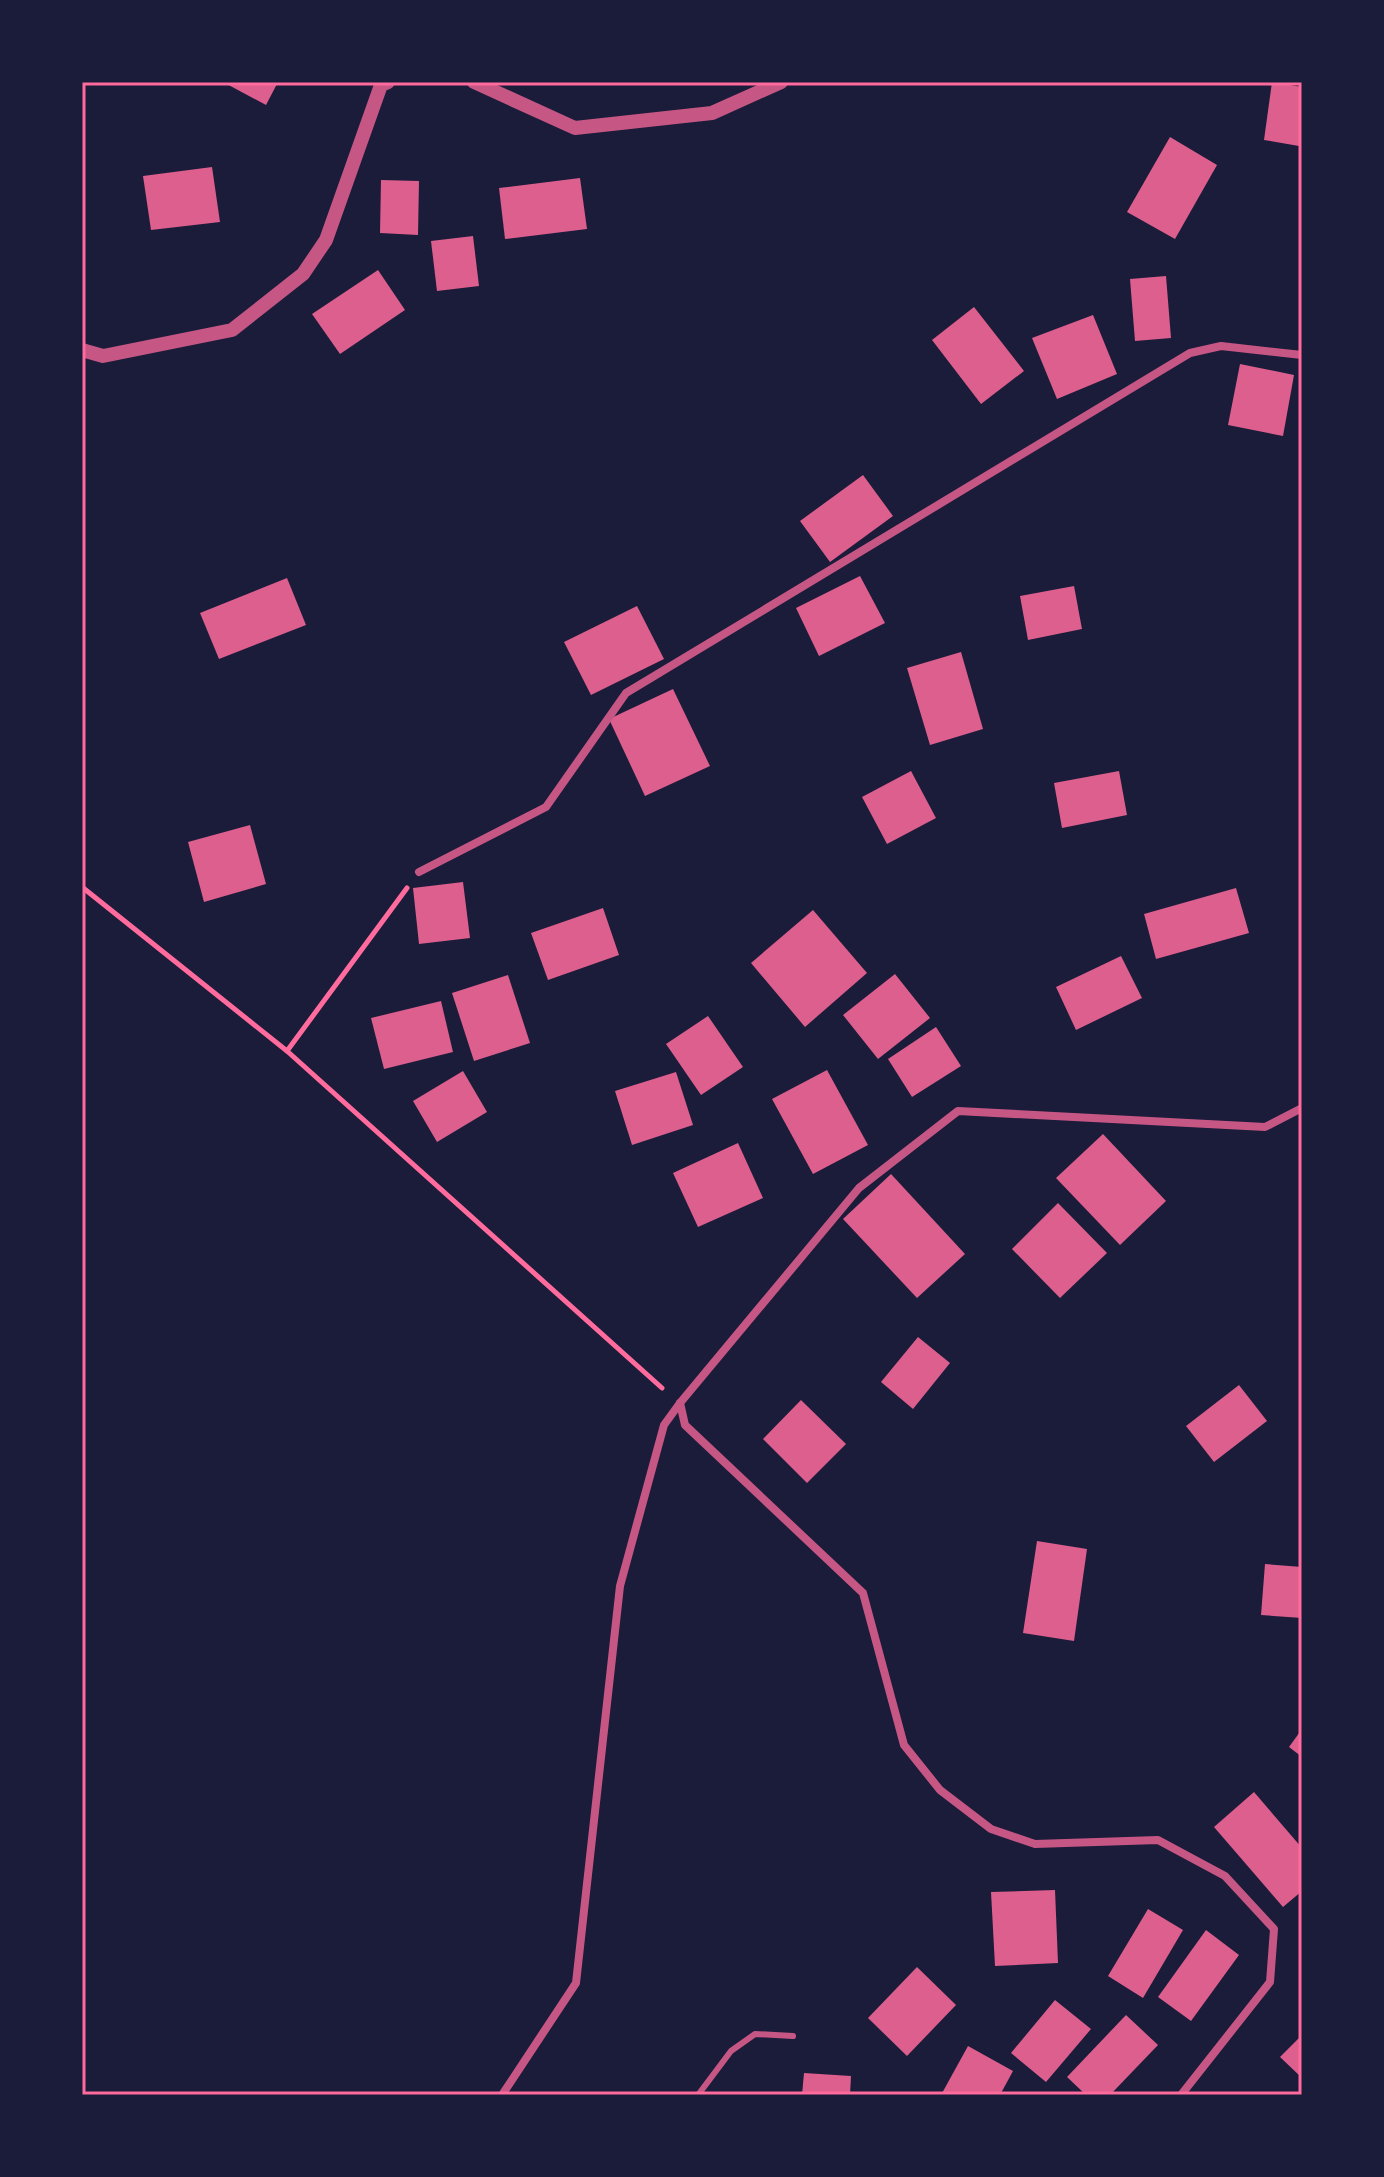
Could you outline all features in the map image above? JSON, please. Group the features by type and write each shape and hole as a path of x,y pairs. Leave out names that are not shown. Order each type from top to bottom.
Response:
{"street":[{"path":"82,350 103,356 232,330 303,274 326,240 381,85 388,82"},
{"path":"474,82 575,128 712,113 781,82"},
{"path":"419,872 546,807 626,693 1190,353 1221,346 1302,355"},
{"path":"502,2095 576,1983 620,1586 664,1425 680,1403 859,1188 958,1111 1265,1127 1302,1108"},
{"path":"680,1403 685,1425 863,1593 904,1745 940,1790 991,1829 1035,1844 1158,1840 1225,1876 1274,1929 1270,1982 1181,2095"}],"lane":[{"path":"698,2095 731,2051 755,2034 793,2036"}],"path":[{"path":"287,1051 419,872"},
{"path":"82,887 287,1051 680,1403"}],"building":[{"path":"223,82 278,82 266,105"},
{"path":"1272,82 1302,87 1299,146 1264,140"},
{"path":"1170,137 1217,165 1175,239 1127,212"},
{"path":"212,167 220,222 151,230 143,176"},
{"path":"580,178 587,229 505,239 499,188"},
{"path":"381,180 419,181 418,235 380,233"},
{"path":"473,236 479,286 437,291 431,241"},
{"path":"378,270 405,310 340,354 312,314"},
{"path":"1166,276 1171,338 1135,341 1130,279"},
{"path":"974,307 1024,371 981,404 932,340"},
{"path":"1093,315 1117,374 1057,399 1032,338"},
{"path":"1240,364 1294,375 1283,436 1228,425"},
{"path":"863,475 893,516 830,562 800,521"},
{"path":"860,576 885,623 819,656 796,608"},
{"path":"287,578 306,625 219,659 200,613"},
{"path":"1074,586 1082,629 1028,640 1020,596"},
{"path":"637,606 664,659 591,695 564,642"},
{"path":"961,652 983,729 930,745 907,668"},
{"path":"673,689 710,766 645,796 609,719"},
{"path":"911,771 936,818 887,844 862,797"},
{"path":"1119,771 1127,815 1062,828 1054,783"},
{"path":"250,825 266,884 204,902 188,842"},
{"path":"463,882 470,938 419,944 413,888"},
{"path":"1236,888 1249,933 1156,959 1144,914"},
{"path":"603,908 619,955 548,980 531,933"},
{"path":"813,910 867,973 805,1027 751,963"},
{"path":"1121,956 1142,998 1076,1030 1056,987"},
{"path":"895,974 930,1018 878,1059 843,1015"},
{"path":"508,975 530,1043 474,1061 452,993"},
{"path":"441,1001 453,1052 384,1069 371,1018"},
{"path":"708,1016 743,1067 701,1095 666,1044"},
{"path":"936,1027 961,1066 912,1097 888,1059"},
{"path":"827,1070 868,1145 813,1174 772,1099"},
{"path":"463,1071 487,1112 437,1142 413,1101"},
{"path":"676,1072 693,1125 632,1145 615,1091"},
{"path":"1103,1134 1166,1201 1120,1245 1056,1178"},
{"path":"738,1143 763,1198 698,1227 673,1173"},
{"path":"891,1174 965,1254 917,1298 843,1219"},
{"path":"1058,1203 1107,1253 1060,1298 1012,1249"},
{"path":"918,1337 950,1363 913,1409 881,1382"},
{"path":"1239,1385 1267,1421 1214,1462 1186,1426"},
{"path":"801,1400 846,1444 807,1483 763,1439"},
{"path":"1037,1541 1087,1549 1074,1641 1023,1633"},
{"path":"1265,1564 1302,1567 1302,1618 1261,1615"},
{"path":"1302,1729 1302,1757 1289,1747"},
{"path":"1254,1792 1302,1848 1302,1891 1283,1907 1214,1827"},
{"path":"1055,1890 1058,1963 995,1966 991,1892"},
{"path":"1148,1909 1183,1930 1143,1998 1108,1976"},
{"path":"1206,1930 1239,1955 1191,2021 1158,1997"},
{"path":"917,1967 956,2005 907,2056 868,2018"},
{"path":"1055,2000 1091,2029 1046,2082 1011,2053"},
{"path":"1126,2015 1158,2045 1110,2095 1086,2095 1067,2077"},
{"path":"1302,2035 1302,2078 1280,2057"},
{"path":"968,2046 1013,2071 1000,2095 941,2095"},
{"path":"804,2073 851,2076 850,2095 802,2095"}]}
